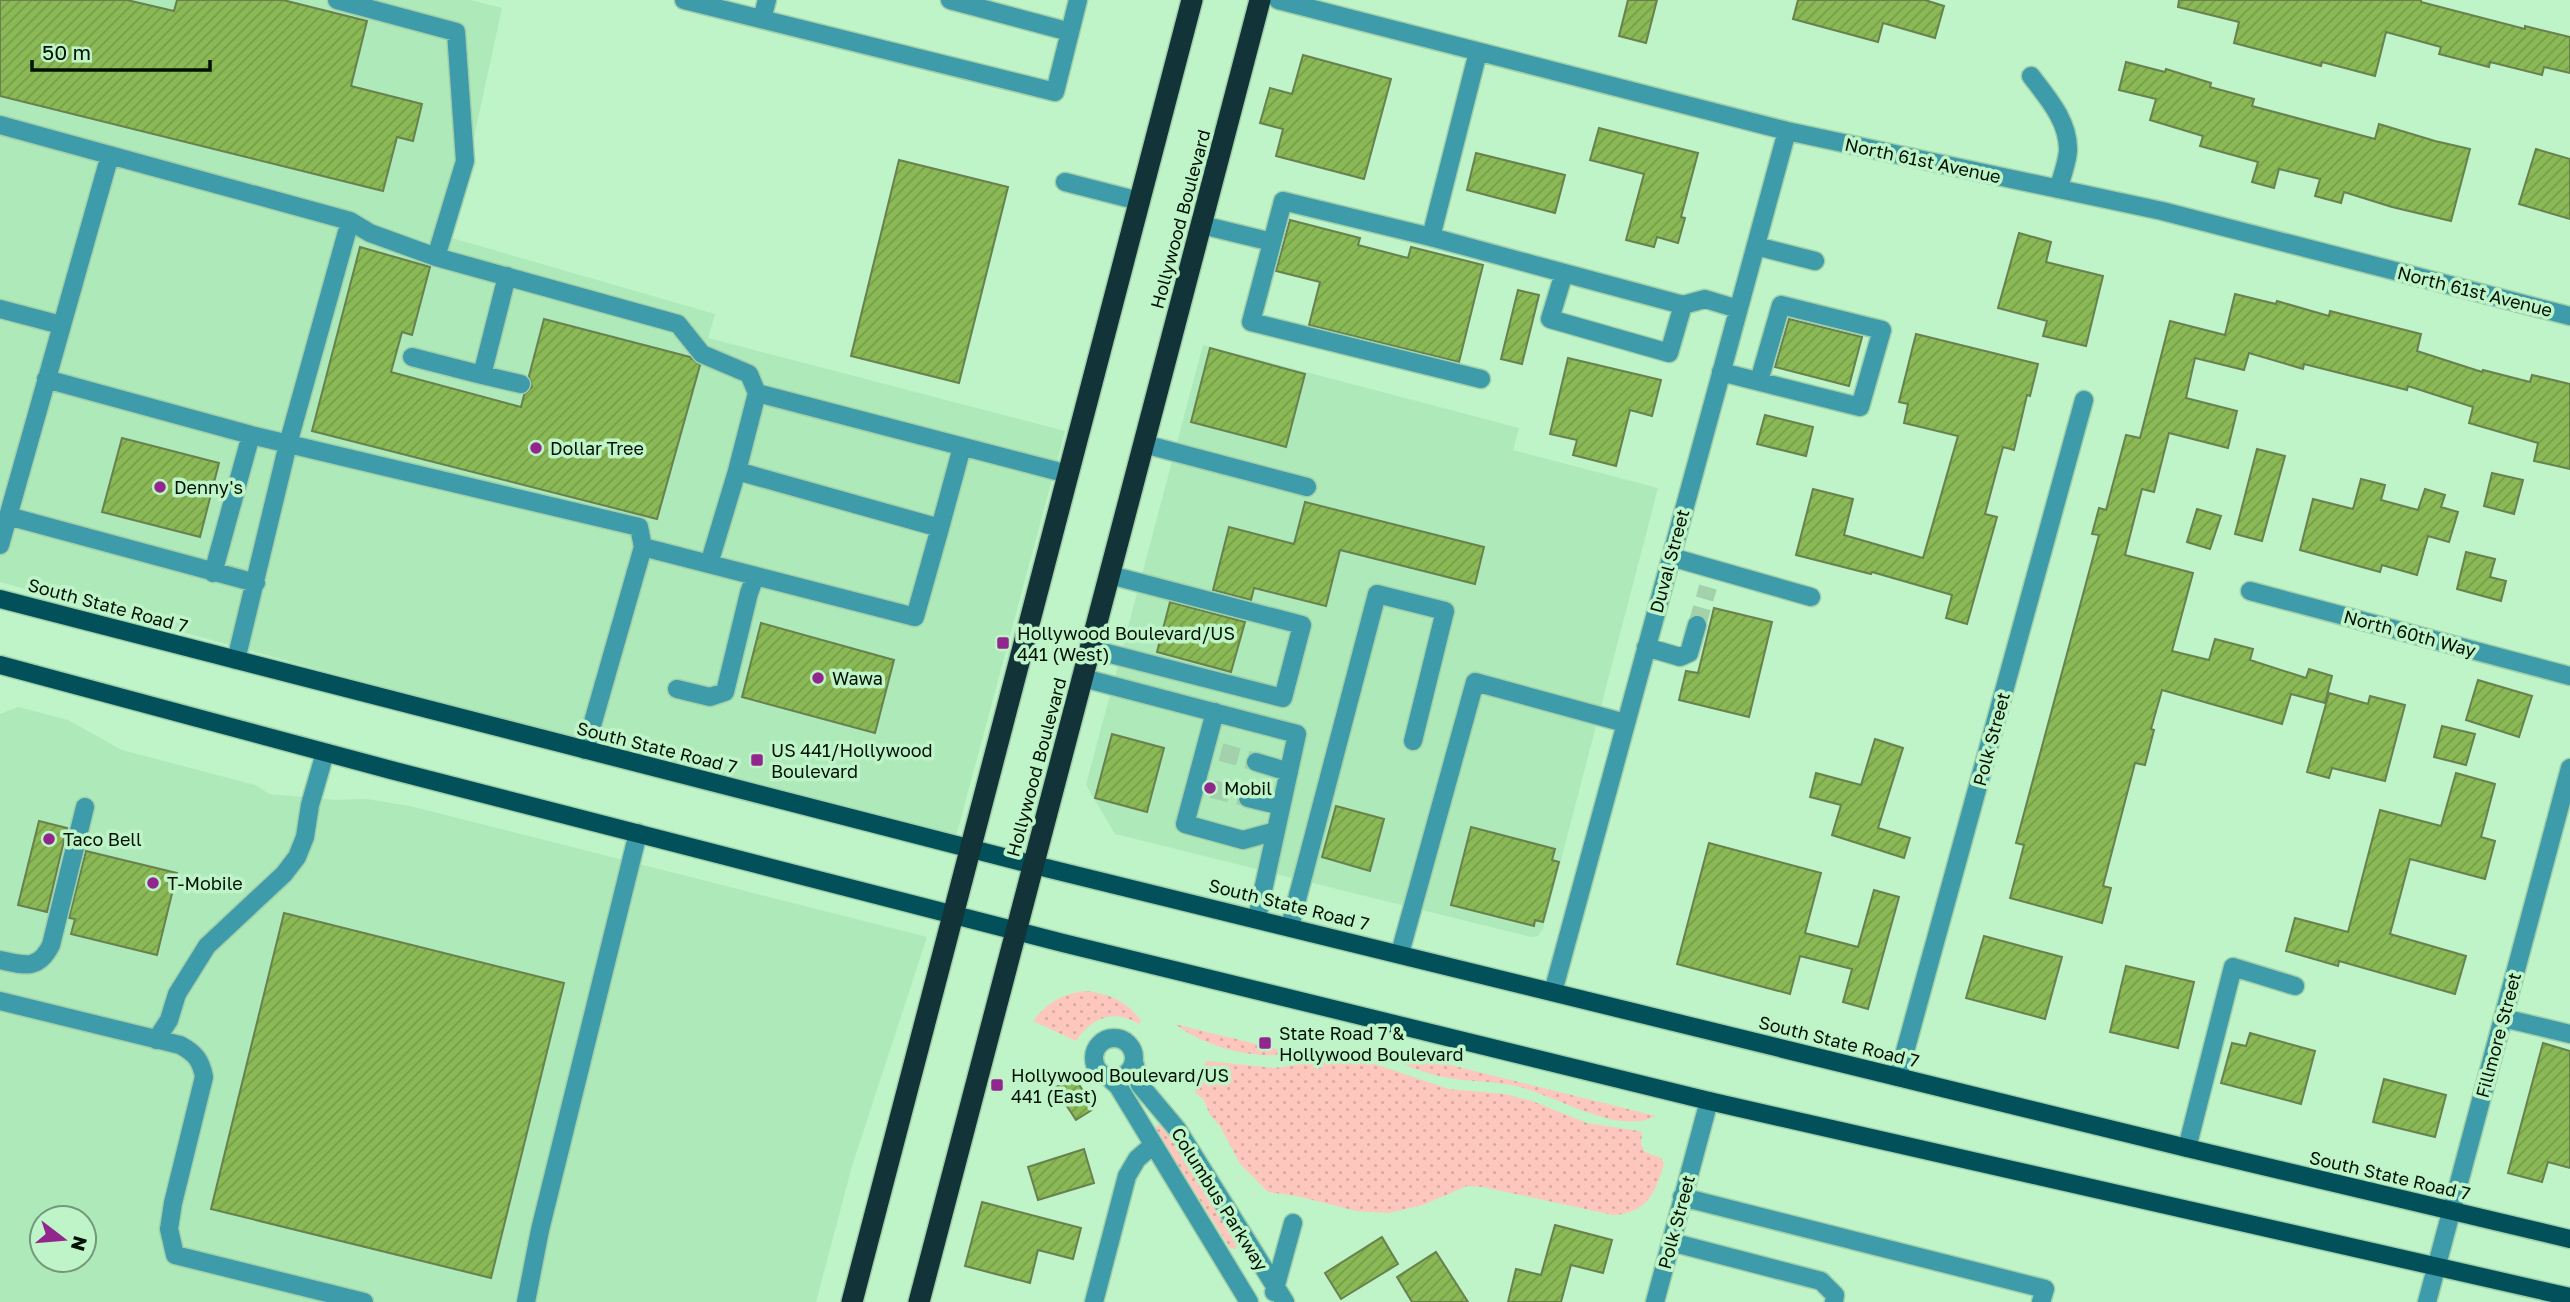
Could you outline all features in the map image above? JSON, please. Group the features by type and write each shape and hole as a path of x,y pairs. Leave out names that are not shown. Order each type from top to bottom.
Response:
{"highway":[{"path":"852,1302 1192,0"},
{"name":"Hollywood Boulevard","path":"919,1302 1260,0"}],"main road":[{"name":"South State Road 7","path":"0,599 1034,864 2187,1148 2570,1239"},
{"path":"0,666 325,753 1016,931 1709,1101 2570,1297"}],"street":[{"path":"337,0 456,32 465,161 436,257"},
{"path":"684,0 1055,92 1078,0"},
{"path":"762,19 767,0"},
{"path":"950,0 1070,32"},
{"name":"North 61st Avenue","path":"1278,0 1787,131 2162,211 2570,316"},
{"path":"1431,237 1478,52"},
{"path":"2031,76 2053,104 2067,133 2068,152 2058,189"},
{"path":"0,125 350,221 370,233 436,257 678,324 702,354 749,374 757,393 709,564"},
{"name":"Duval Street","path":"1553,992 1787,131"},
{"path":"0,545 110,155"},
{"path":"1065,182 1139,201"},
{"path":"1481,379 1251,322 1283,201 1431,237 1683,305 1705,299 1738,309"},
{"path":"236,660 288,444 350,221"},
{"path":"1202,225 1272,242"},
{"path":"1756,246 1815,261"},
{"path":"1564,273 1550,319 1669,353 1683,305"},
{"path":"482,375 507,276"},
{"path":"1721,372 1860,407 1882,330 1781,305 1759,381"},
{"path":"0,309 61,326"},
{"path":"412,357 522,384"},
{"path":"46,379 251,435 639,527 643,547 584,750"},
{"path":"757,393 1068,474"},
{"name":"Polk Street","path":"1898,1077 2084,400"},
{"path":"213,573 251,435"},
{"path":"1144,444 1307,487"},
{"path":"643,547 915,617 962,447"},
{"path":"737,471 940,528"},
{"path":"8,516 256,583"},
{"path":"1671,557 1811,597"},
{"path":"1708,587 1712,569"},
{"path":"1091,649 1283,698 1302,625 1110,575"},
{"path":"677,689 710,697 725,692 755,577"},
{"name":"North 60th Way","path":"2250,591 2570,676"},
{"path":"1290,926 1377,594 1445,611 1413,741"},
{"path":"1646,647 1680,657 1689,653 1697,625"},
{"path":"1083,678 1297,734 1257,918"},
{"path":"1400,953 1475,682 1625,723"},
{"path":"1215,712 1213,750 1204,787 1185,824 1243,840 1276,831"},
{"path":"156,1040 169,1020 177,994 207,947 284,874 297,857 305,837 310,805 325,753"},
{"path":"1256,762 1289,772"},
{"name":"Fillmore Street","path":"2427,1302 2570,768"},
{"path":"1248,798 1282,806"},
{"path":"0,960 24,965 34,964 45,957 51,945 85,807"},
{"path":"526,1302 544,1212 638,833"},
{"path":"2187,1148 2233,967 2295,986"},
{"path":"0,1001 180,1045 193,1052 201,1062 204,1077 169,1229 175,1255 364,1302"},
{"path":"2503,1018 2570,1034"},
{"path":"1111,1037 1126,1041 1134,1054 1134,1062 1125,1075 1109,1078 1102,1075 1094,1061 1097,1046 1111,1037"},
{"name":"Columbus Parkway","path":"1134,1062 1140,1085 1177,1129 1277,1297"},
{"name":"Columbus Parkway","path":"1109,1078 1118,1086 1249,1302"},
{"name":"Polk Street","path":"1661,1301 1671,1242 1709,1101"},
{"path":"1094,1302 1127,1176 1136,1159 1153,1145"},
{"path":"1682,1198 2043,1296"},
{"path":"1277,1297 1293,1223"},
{"path":"1671,1242 1821,1281 1835,1295 1833,1302"}],"shaded area":[{"path":"0,0 470,0 502,8 452,238 715,314 708,338 1065,431 954,844 0,582"},
{"path":"1203,345 1519,428 1513,450 1658,488 1543,929 1538,936 1531,937 1115,834 1086,785"},
{"path":"18,707 68,720 122,750 255,785 269,794 335,800 366,799 410,806 927,937 852,1166 816,1302 0,1302 0,714"},
{"path":"1086,991 1117,1000 1130,1008 1141,1021 1139,1024 1121,1017 1104,1018 1089,1026 1076,1041 1033,1021 1056,1000"},
{"path":"1174,1024 1298,1054 1264,1055 1233,1051 1203,1040"},
{"path":"1366,1050 1390,1050 1656,1116 1640,1121 1603,1117 1527,1089 1501,1083 1441,1077"},
{"path":"1339,1058 1363,1060 1449,1089 1505,1094 1532,1101 1587,1123 1642,1132 1641,1144 1645,1152 1661,1158 1664,1163 1657,1184 1642,1206 1613,1215 1483,1187 1467,1186 1423,1205 1389,1213 1356,1211 1297,1196 1268,1192 1240,1164 1220,1126 1210,1115 1204,1100 1196,1093 1193,1085 1195,1076 1207,1061 1275,1068"},
{"path":"1160,1124 1164,1126 1236,1242 1237,1247 1234,1249 1230,1248 1157,1132 1156,1127"}],"building":[{"path":"0,0 127,0 174,11 177,0 283,0 367,21 351,86 422,104 413,141 397,137 383,191 0,96"},
{"path":"1628,0 1657,0 1646,43 1619,36"},
{"path":"1798,0 1925,0 1944,6 1935,38 1883,23 1878,42 1793,19"},
{"path":"2179,0 2421,0 2525,29 2525,26 2570,37 2570,73 2544,67 2542,75 2490,62 2489,67 2439,54 2441,47 2386,32 2375,76 2322,62 2321,66 2234,43 2239,22 2178,7"},
{"path":"1303,55 1391,79 1364,179 1276,156 1283,129 1260,123 1270,88 1292,94"},
{"path":"2126,62 2165,72 2166,69 2211,83 2210,87 2254,99 2252,106 2375,139 2379,124 2470,149 2451,221 2344,192 2341,203 2315,196 2320,179 2279,169 2274,188 2252,182 2258,162 2200,146 2203,136 2150,120 2156,99 2119,90"},
{"path":"1599,128 1698,153 1681,217 1685,218 1678,243 1657,237 1654,247 1626,240 1644,174 1590,160"},
{"path":"2536,149 2570,159 2570,219 2519,204"},
{"path":"1476,153 1565,175 1555,213 1467,190"},
{"path":"899,160 1008,187 959,383 851,356"},
{"path":"1290,220 1360,238 1358,245 1408,258 1411,247 1483,265 1459,362 1309,325 1320,282 1276,271"},
{"path":"2019,233 2051,242 2046,262 2103,276 2086,346 2043,336 2047,321 1998,308"},
{"path":"360,247 430,267 412,335 402,332 391,372 521,407 524,395 532,387 529,376 544,319 690,357 700,365 657,519 312,431"},
{"path":"1518,290 1539,295 1522,364 1501,359"},
{"path":"2235,294 2276,304 2277,301 2329,316 2330,311 2421,334 2417,351 2482,372 2483,370 2530,382 2532,375 2570,384 2570,469 2534,461 2538,443 2469,423 2473,407 2408,386 2407,390 2304,364 2303,369 2249,353 2244,370 2195,358 2186,398 2237,411 2228,448 2169,433 2154,492 2142,489 2125,555 2193,573 2172,651 2209,660 2215,639 2253,649 2250,660 2306,678 2309,669 2332,676 2325,703 2291,694 2282,724 2162,690 2151,729 2154,730 2145,765 2135,763 2103,886 2111,888 2102,923 2010,898 2024,845 2016,843 2099,535 2092,534 2099,508 2106,510 2126,435 2140,438 2170,321 2225,335"},
{"path":"1789,319 1862,337 1849,386 1775,367"},
{"path":"1916,334 2038,364 2030,396 2027,395 2014,450 2003,447 1985,514 1997,517 1967,624 1946,618 1952,595 1872,572 1871,574 1796,555 1813,489 1853,499 1844,535 1923,558 1958,436 1904,423 1908,404 1899,402"},
{"path":"1210,348 1305,374 1286,447 1191,422"},
{"path":"1568,358 1661,380 1652,416 1630,410 1616,466 1573,455 1577,440 1550,434"},
{"path":"1765,415 1813,427 1806,456 1757,444"},
{"name":"Denny's","path":"122,438 219,463 200,537 102,512"},
{"path":"2257,449 2285,456 2262,541 2235,534"},
{"path":"2492,473 2523,480 2514,514 2484,506"},
{"path":"2361,479 2385,485 2381,500 2418,510 2425,489 2445,495 2441,507 2458,512 2449,542 2428,536 2417,575 2382,565 2380,572 2300,550 2313,499 2353,509"},
{"path":"1305,502 1484,547 1475,584 1340,550 1326,606 1254,588 1251,600 1213,590 1229,527 1294,544"},
{"path":"2197,509 2221,516 2210,549 2187,542"},
{"path":"2466,552 2495,559 2490,577 2506,581 2501,601 2457,589"},
{"path":"1170,602 1245,622 1231,672 1157,652"},
{"path":"1714,608 1772,622 1749,717 1679,700 1686,671 1698,673"},
{"name":"Wawa","path":"761,623 894,660 875,733 742,697"},
{"path":"2478,680 2532,696 2519,737 2466,720"},
{"path":"2329,693 2368,704 2370,696 2405,705 2385,781 2332,768 2329,778 2307,772"},
{"path":"2442,726 2475,734 2466,765 2434,757"},
{"path":"1112,734 1164,748 1147,812 1095,798"},
{"path":"1875,739 1903,748 1878,828 1910,838 1904,858 1832,835 1841,805 1810,797 1816,773 1861,785"},
{"path":"2456,773 2495,784 2481,837 2495,841 2485,879 2410,859 2390,934 2466,956 2455,994 2339,961 2338,966 2286,951 2295,918 2348,932 2380,810 2441,826"},
{"path":"1336,806 1384,819 1370,871 1322,857"},
{"path":"39,821 67,828 47,912 18,905"},
{"path":"1471,827 1555,849 1552,860 1559,862 1543,922 1535,920 1534,926 1451,905"},
{"path":"1709,843 1821,873 1805,933 1858,947 1874,890 1899,897 1868,1009 1843,1002 1852,969 1800,956 1790,994 1677,964"},
{"path":"86,851 177,873 157,955 71,934 75,919 69,918"},
{"path":"284,913 564,983 491,1278 211,1209"},
{"path":"1984,936 2062,957 2045,1019 1966,998"},
{"path":"2126,966 2194,982 2178,1048 2110,1032"},
{"path":"2250,1033 2315,1051 2301,1104 2221,1083 2232,1043 2246,1046"},
{"path":"2543,1043 2570,1051 2570,1168 2548,1162 2542,1182 2508,1173"},
{"path":"1073,1076 1095,1108 1076,1120 1055,1088"},
{"path":"2384,1079 2446,1095 2435,1137 2373,1122"},
{"path":"1084,1149 1094,1183 1038,1200 1028,1167"},
{"path":"982,1202 1081,1228 1073,1259 1038,1250 1030,1283 965,1266"},
{"path":"1555,1225 1612,1240 1603,1273 1571,1265 1561,1302 1508,1302 1516,1269 1541,1275"},
{"path":"1382,1237 1398,1264 1341,1299 1325,1273"},
{"path":"1436,1252 1468,1302 1412,1302 1397,1277"}],"tunnel":[{"path":"1697,625 1708,587"},
{"path":"1221,752 1256,762"},
{"path":"1212,789 1248,798"}],"place":[{"name":"Dollar Tree","path":"536,448"},
{"name":"Denny's","path":"160,487"},
{"name":"Hollywood Boulevard/US 441 (West)","path":"1003,643"},
{"name":"Wawa","path":"818,678"},
{"name":"US 441/Hollywood Boulevard","path":"757,760"},
{"name":"Mobil","path":"1210,788"},
{"name":"Taco Bell","path":"49,839"},
{"name":"T-Mobile","path":"153,883"},
{"name":"State Road 7 & Hollywood Boulevard","path":"1265,1043"},
{"name":"Hollywood Boulevard/US 441 (East)","path":"997,1085"}]}
